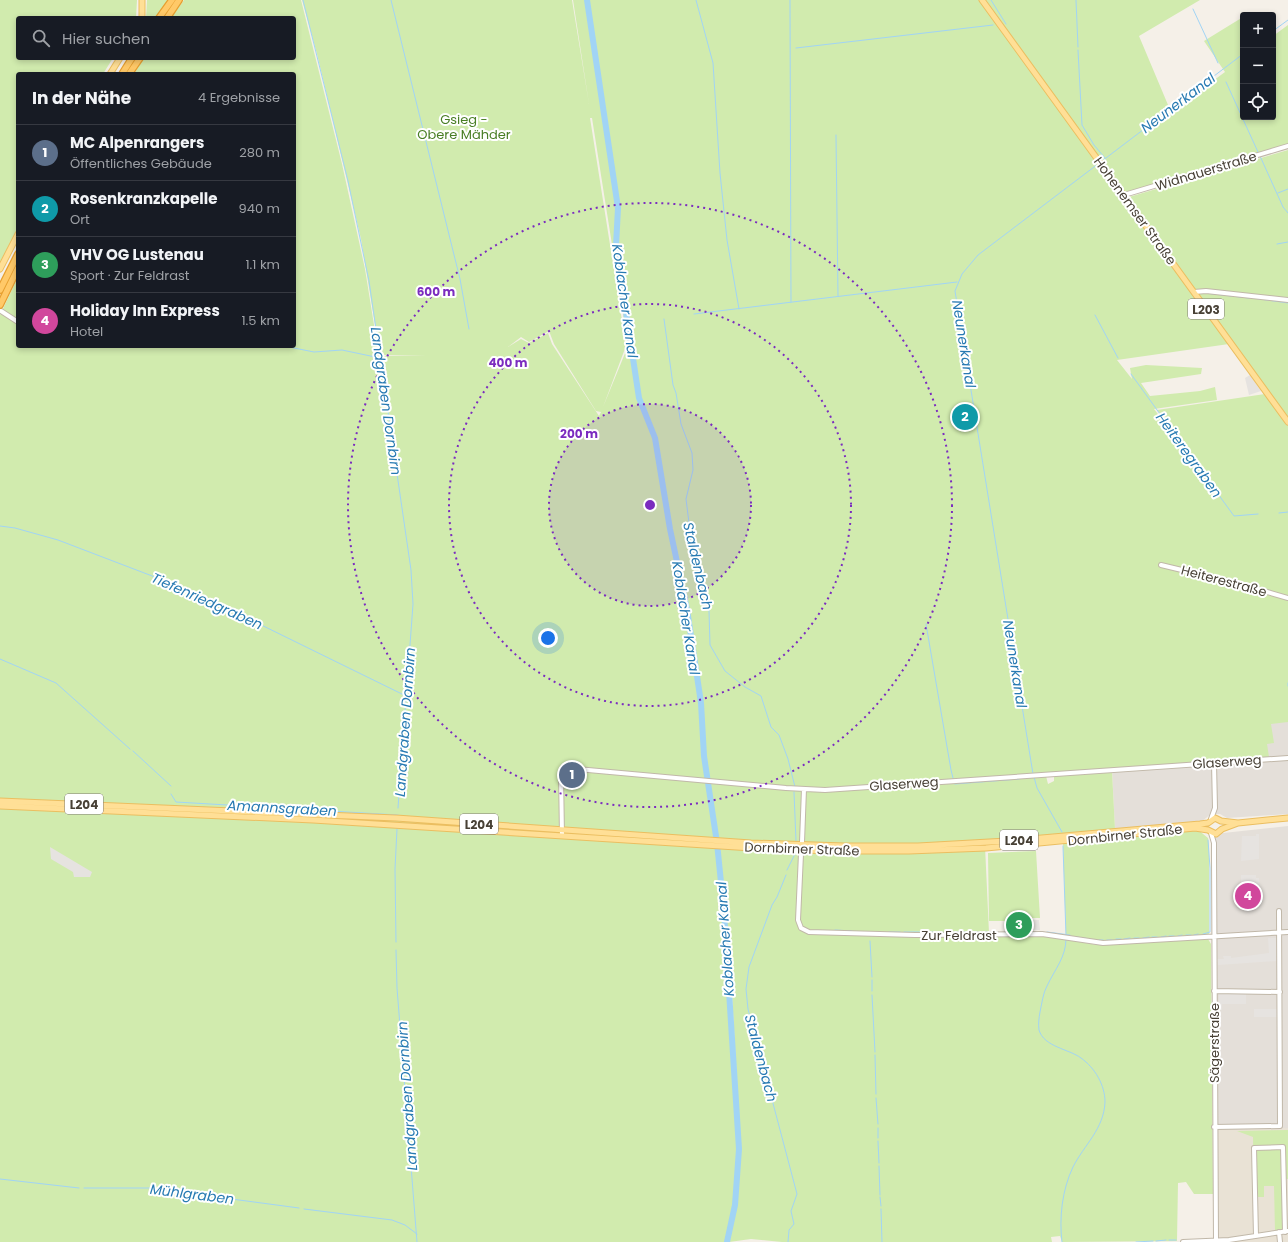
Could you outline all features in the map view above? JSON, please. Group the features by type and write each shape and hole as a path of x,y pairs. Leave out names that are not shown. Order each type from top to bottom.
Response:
{"highway":[{"path":"160,16 172,0"},
{"path":"168,16 179,0"},
{"path":"123,72 131,60"},
{"path":"130,72 139,60"},
{"path":"0,290 16,258"},
{"path":"1,308 16,273"}],"main road":[{"path":"142,0 142,16"},
{"name":"Hohenemser Straße","path":"982,0 1288,422"},
{"path":"111,72 119,60"},
{"path":"1,267 16,238"},
{"name":"L204","path":"0,801 396,821"},
{"name":"L204","path":"0,806 396,821"},
{"name":"Dornbirner Straße","path":"396,821 562,829 807,851 909,851 1013,846 1195,828 1218,833 1222,829 1238,823 1288,818"},
{"path":"1220,820 1222,829"},
{"name":"Dornbirner Straße","path":"726,844 845,846 942,845 1037,839 1220,820 1238,823"},
{"name":"Dornbirner Straße","path":"396,821 562,836 704,842"},
{"path":"1209,821 1210,831"}],"street":[{"name":"Widnauerstraße","path":"1124,196 1288,146"},
{"path":"1194,292 1206,291 1288,300"},
{"path":"1,308 16,320"},
{"name":"Heiterestraße","path":"1161,565 1236,582 1288,598"},
{"name":"Glaserweg","path":"562,829 562,769 804,790 1288,758"},
{"path":"1214,763 1215,808 1220,820"},
{"path":"802,842 804,790"},
{"path":"1209,821 1215,808"},
{"path":"562,829 562,836"},
{"name":"Sägerstraße","path":"1210,831 1214,843 1214,1127 1216,1241"},
{"name":"Sägerstraße","path":"1214,843 1218,833"},
{"name":"Zur Feldrast","path":"801,854 798,920 799,925 804,930 868,934 1042,934 1103,943 1288,932"},
{"path":"1214,1127 1280,1126 1279,911"},
{"path":"1214,991 1280,992"},
{"path":"1183,1242 1216,1241 1255,1236 1280,1232 1286,1232 1283,1148 1254,1148 1255,1236 1253,1242"},
{"path":"1280,1232 1280,1242"}],"shaded area":[{"path":"1250,375 1261,391 1249,395 1245,378"},
{"path":"1288,526 1288,814 1227,818 1220,814 1211,814 1201,822 1115,829 1112,769"},
{"path":"1288,826 1288,1128 1217,1130 1214,834"},
{"path":"1256,834 1259,834 1259,859 1241,861 1242,836 1256,836"},
{"path":"50,847 92,872 90,877 74,877 73,872 51,859"},
{"path":"1241,875 1256,875 1256,878 1259,878 1258,902 1252,901 1253,883 1241,883"},
{"path":"1022,920 1039,920 1040,930 1022,930"},
{"path":"1268,938 1277,938 1277,961 1218,965 1217,959 1224,959 1223,956 1231,956 1231,958 1269,953"},
{"path":"1219,993 1246,993 1246,1004 1222,1004 1222,1010 1219,1010"},
{"path":"1254,1009 1278,1009 1278,1017 1254,1017"},
{"path":"1288,1128 1288,1242 1216,1242 1214,1129"}],"green space":[{"path":"0,0 137,0 136,16 16,16 16,60 112,60 104,72 16,72 16,232 0,262"},
{"path":"147,0 168,0 156,16 146,16"},
{"name":"Gsieg - Obere Mähder","path":"184,0 301,0 342,164 365,269 379,356 426,355 380,355 361,239 317,54 302,0 572,0 589,104 573,0 983,0 1229,344 1117,360 1132,379 1130,368 1146,365 1202,368 1201,374 1141,383 1150,396 1200,391 1215,387 1217,400 1154,409 1204,475 1157,410 1265,394 1288,425 1288,722 1271,724 1274,743 1267,744 1269,757 1074,774 1112,771 1115,829 985,846 989,933 1048,936 1097,945 1208,939 1211,944 1213,1194 1194,1194 1186,1182 1178,1183 1177,1241 1062,1242 1060,1236 1051,1237 1052,1242 782,1242 751,1239 729,1242 738,1189 740,1135 730,959 719,838 715,838 725,957 736,1136 736,1178 733,1206 725,1242 0,1242 0,315 16,281 16,348 296,348 296,72 135,72 143,60 296,60 296,16 172,16","holes":["590,118 592,118 628,346 603,407 626,346","549,331 554,344 596,411 601,412 599,416 552,344 548,333 529,343 521,339 508,347 521,337 529,342","1054,775 1054,781 1048,784 1046,776"]},
{"path":"986,0 1200,0 1139,36 1171,112 1225,72 1204,41 1240,19 1240,120 1276,120 1276,34 1288,25 1288,145 1124,193"},
{"path":"1288,150 1288,303 1288,418 1129,197","holes":["1234,296 1285,299 1288,303"]},
{"path":"1197,829 1208,838 1209,846 1209,935 1108,942 1066,937 1063,844"},
{"path":"1036,851 1040,918 1016,918 1013,921 989,921 988,853"},
{"path":"1288,1130 1288,1179 1284,1179 1283,1230 1275,1231 1274,1186 1264,1186 1264,1197 1254,1197 1253,1137 1237,1131"}],"waterway":[{"name":"Landgraben Dornbirn","path":"303,0 348,181 369,281 411,570 413,604 398,808"},
{"path":"391,0 460,279 469,329"},
{"name":"Koblacher Kanal","path":"587,0 618,208 616,246 639,398 655,438 670,529 687,609 701,703 704,756 717,843 724,912 739,1149 735,1205 727,1242"},
{"path":"696,0 713,63 720,173 727,240 739,309"},
{"path":"790,0 791,302"},
{"path":"991,0 1006,24"},
{"path":"1076,0 1078,47"},
{"path":"1193,9 1218,63"},
{"name":"Neunerkanal","path":"1276,29 1288,20"},
{"path":"796,48 993,25"},
{"path":"1078,50 1082,125 1094,145 1105,158"},
{"name":"Neunerkanal","path":"1102,161 1240,56"},
{"path":"1226,82 1258,152"},
{"path":"836,135 838,296"},
{"path":"1260,156 1283,207 1288,213"},
{"name":"Neunerkanal","path":"1033,774 955,291 962,274 978,255 1098,164"},
{"path":"1278,193 1288,189"},
{"path":"1277,244 1288,242"},
{"path":"694,314 957,282"},
{"path":"1205,293 1249,298"},
{"path":"1253,298 1288,303"},
{"name":"Heiteregraben","path":"1095,315 1118,358"},
{"name":"Staldenbach","path":"664,319 673,385 676,393 681,424 692,453 693,470 686,499 692,547 694,553 699,559 697,567 709,611 710,645 725,671 745,687 761,696 771,727 779,735 788,759 795,787"},
{"path":"294,348 314,352 342,350 380,358"},
{"name":"Heiteregraben","path":"1131,374 1234,516 1258,514"},
{"name":"Heiteregraben","path":"1279,513 1288,512"},
{"name":"Tiefenriedgraben","path":"0,526 15,528 58,540 194,592 406,696"},
{"path":"926,624 953,778"},
{"name":"Amannsgraben","path":"0,659 56,683 130,749"},
{"name":"Amannsgraben","path":"133,751 171,786"},
{"name":"Neunerkanal","path":"1034,777 1037,788 1062,832"},
{"path":"955,784 1019,779"},
{"name":"Staldenbach","path":"794,792 796,841"},
{"name":"Amannsgraben","path":"171,794 176,802 398,815"},
{"name":"Landgraben Dornbirn","path":"396,942 395,869 397,829"},
{"path":"1203,934 1210,932 1210,868 1208,840"},
{"name":"Neunerkanal","path":"1063,846 1066,935"},
{"name":"Staldenbach","path":"787,870 795,854"},
{"name":"Staldenbach","path":"786,875 772,905 749,967 746,989 748,1009 797,1194 791,1211 794,1224 789,1230 788,1242"},
{"path":"835,930 852,931"},
{"path":"889,932 900,932"},
{"path":"904,932 933,932"},
{"path":"944,932 950,932"},
{"path":"954,932 977,932"},
{"path":"981,932 998,932"},
{"path":"1005,932 1020,932"},
{"path":"1024,932 1032,932"},
{"path":"1047,932 1070,935"},
{"path":"1194,935 1198,934"},
{"path":"1178,936 1182,935"},
{"path":"1186,935 1191,935"},
{"path":"1161,937 1166,936"},
{"path":"1169,936 1174,936"},
{"path":"1143,938 1149,937"},
{"path":"1152,937 1157,937"},
{"path":"1124,939 1130,938"},
{"path":"1134,938 1139,938"},
{"name":"Neunerkanal","path":"1062,1242 1061,1214 1066,1185 1077,1159 1097,1129 1104,1112 1105,1102 1105,1096 1101,1083 1091,1067 1076,1055 1051,1044 1042,1036 1039,1030 1039,1019 1044,995 1064,952 1066,939"},
{"path":"1116,939 1121,939"},
{"path":"1107,940 1112,940"},
{"path":"870,941 872,977"},
{"name":"Landgraben Dornbirn","path":"396,950 397,988 417,1242"},
{"path":"872,980 872,991"},
{"path":"872,995 875,1052"},
{"path":"875,1055 876,1094"},
{"path":"876,1098 878,1124"},
{"path":"878,1128 878,1138"},
{"path":"878,1141 879,1163"},
{"path":"879,1166 880,1195"},
{"name":"Mühlgraben","path":"0,1179 79,1188"},
{"name":"Mühlgraben","path":"84,1188 149,1188 299,1208"},
{"path":"880,1197 881,1206"},
{"name":"Mühlgraben","path":"304,1209 392,1220 405,1225 417,1234"},
{"path":"881,1209 882,1242"},
{"path":"1156,1241 1166,1240"},
{"path":"1169,1240 1176,1240"},
{"path":"1136,1242 1153,1241"}],"place":[{"name":"Rosenkranzkapelle","path":"965,417"},
{"name":"MC Alpenrangers","path":"572,775"},
{"name":"Holiday Inn Express","path":"1248,896"},
{"name":"VHV OG Lustenau","path":"1019,925"}]}
